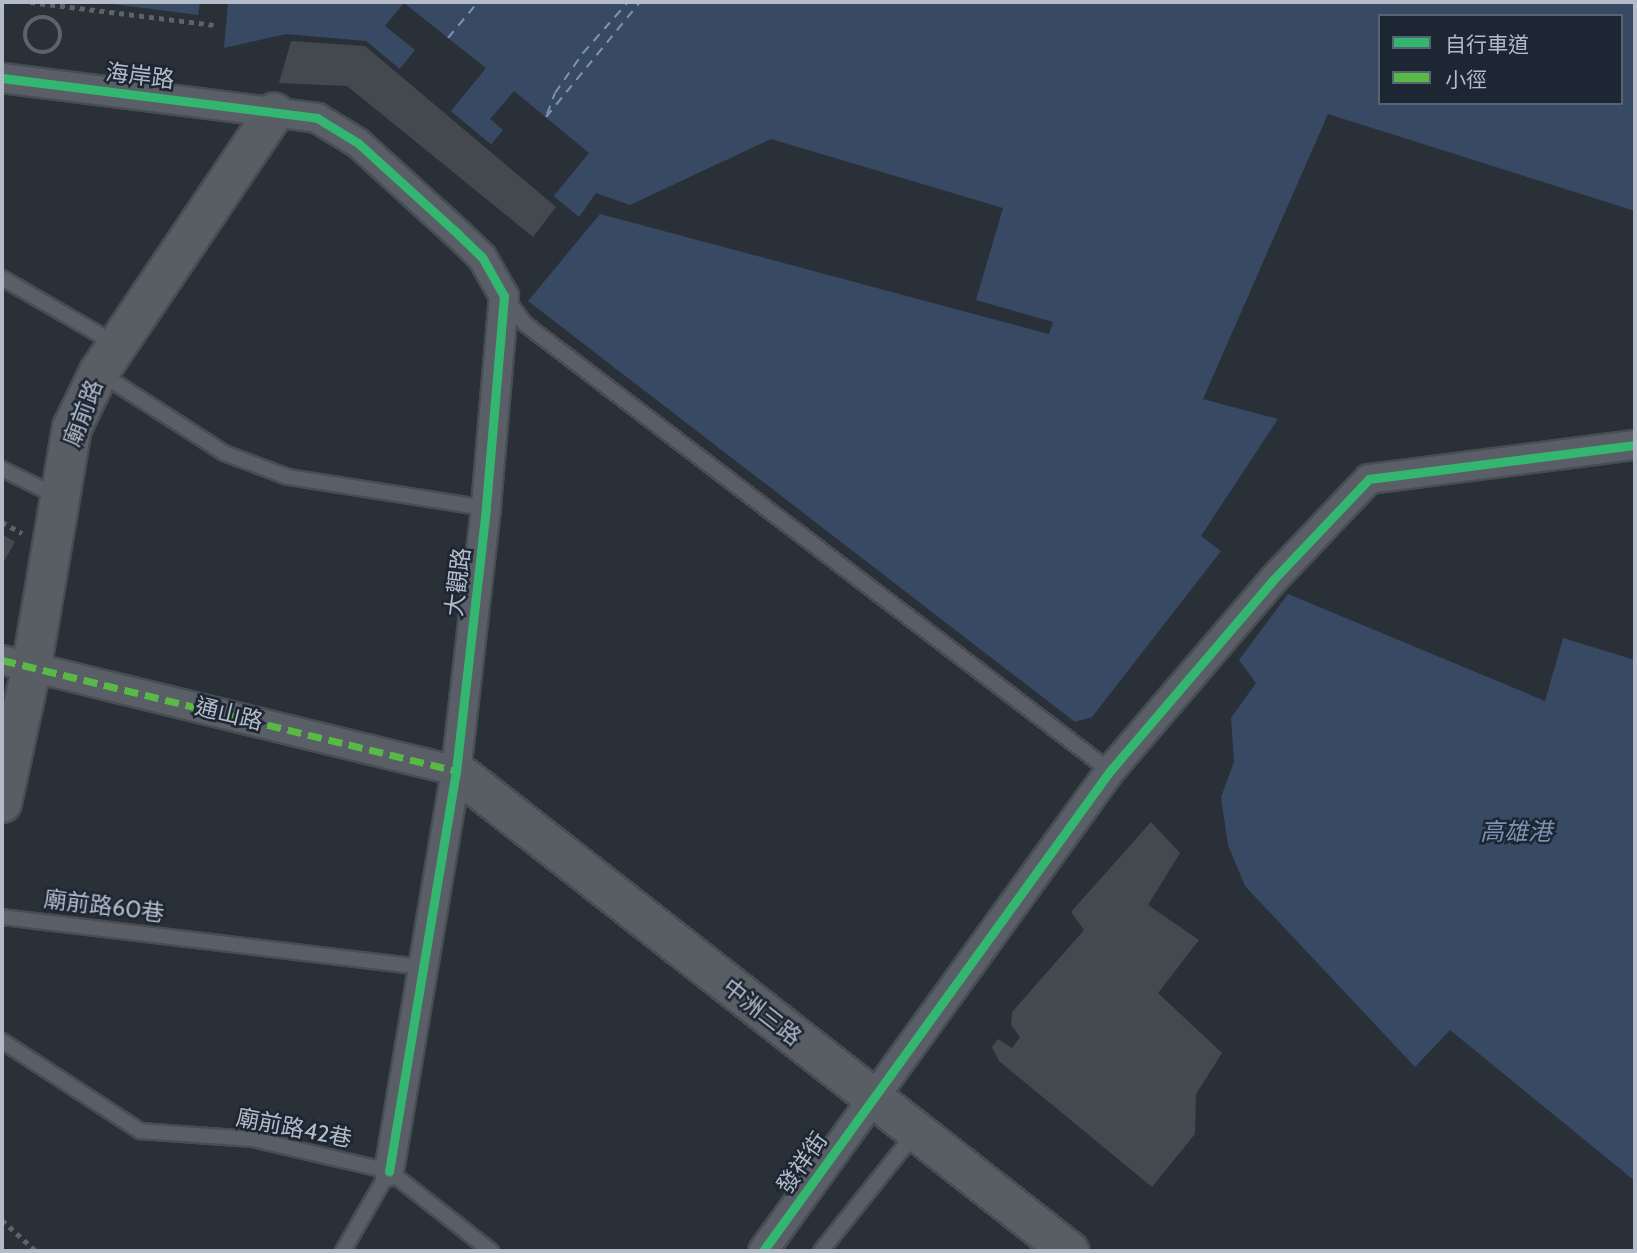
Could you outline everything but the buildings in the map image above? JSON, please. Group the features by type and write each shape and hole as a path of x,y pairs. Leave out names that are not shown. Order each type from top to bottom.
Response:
{"street":[{"name":"海岸路","path":"2,78 274,113"},
{"path":"274,113 317,118 358,143 482,257 504,296"},
{"name":"廟前路","path":"2,803 17,662 59,496 72,428 108,358 274,113"},
{"name":"大觀路","path":"389,1171 456,771 486,508 504,296"},
{"name":"發祥街","path":"763,1251 1110,771 1273,580 1369,479 1635,445"},
{"name":"通山路","path":"17,662 456,771"},
{"name":"中洲三路","path":"456,771 917,1131 1050,1245"}],"lane":[{"path":"2,278 108,358 224,453 288,477 486,508"},
{"path":"504,296 525,324 1110,771"},
{"path":"2,469 59,496"},
{"name":"廟前路60巷","path":"2,917 424,967"},
{"name":"廟前路42巷","path":"2,1041 140,1131 252,1139 389,1171 491,1251"},
{"path":"821,1251 917,1131"},
{"path":"343,1251 389,1171"}],"path":[{"path":"30,2 214,25"},
{"path":"46,16 48,4"},
{"path":"46,16 57,22 61,40 54,50 41,53 31,48 25,32 30,21 46,16"},
{"path":"2,1220 36,1251"}],"water":[{"path":"98,2 200,2 198,15"},
{"path":"228,2 1635,2 1635,211 1328,114 1203,399 1278,419 1201,536 1221,551 1092,717 1075,722 528,301 600,214 1049,334 1053,322 976,300 1003,208 771,139 630,205 596,193 579,217 366,41 286,34 224,48"},
{"name":"高雄港","path":"1288,594 1545,701 1563,638 1635,660 1635,1181 1450,1030 1415,1067 1245,886 1228,845 1221,797 1234,762 1231,718 1256,683 1239,660"}],"pier":[{"path":"404,3 486,68 451,111 399,70 415,50 385,26"},
{"path":"514,91 589,153 552,198 490,146 503,130 490,119"}],"ferry route":[{"path":"448,38 478,2"},
{"path":"547,114 555,93 583,53 628,2"},
{"path":"546,117 640,2"}],"marked path":[{"path":"2,660 456,771"}],"cycle path":[{"path":"2,78 317,118 358,143 458,234 482,257 504,296 486,508 456,771 389,1171"},
{"path":"763,1251 1110,771 1273,580 1369,479 1635,445"}]}
